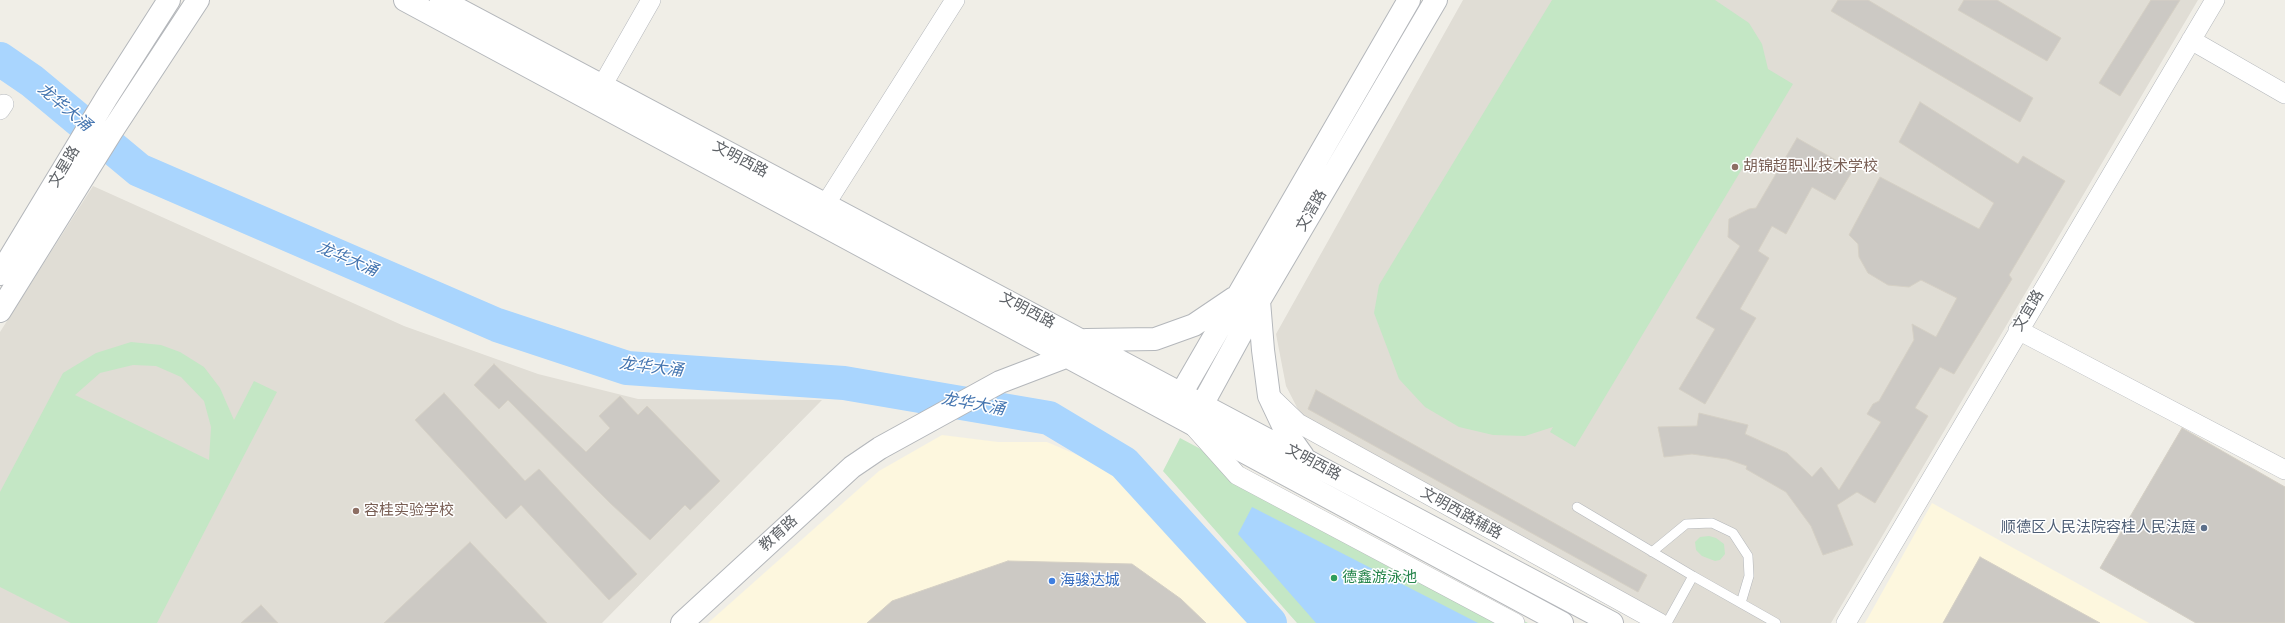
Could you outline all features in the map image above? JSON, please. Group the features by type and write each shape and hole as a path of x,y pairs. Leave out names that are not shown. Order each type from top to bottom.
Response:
{"street":[{"path":"0,311 112,131 198,0"},
{"path":"180,28 215,0"},
{"name":"文明西路","path":"406,0 1075,348 1182,393 1204,404 1612,623"},
{"name":"文明西路","path":"441,0 825,205 1075,348 1169,412 1562,623"},
{"path":"602,86 651,0"},
{"path":"825,205 955,0"},
{"name":"文滘路","path":"1169,412 1182,393 1409,0"},
{"name":"文滘路","path":"1191,424 1204,404 1259,301 1436,0"},
{"name":"文宜路","path":"1846,623 2018,330 2215,0"},
{"name":"文星路","path":"0,274 95,117 168,1"},
{"path":"2191,40 2285,94"},
{"path":"1075,348 1155,339 1194,325 1239,294"},
{"path":"1259,301 1262,350 1269,396 1286,432 1304,458"},
{"path":"2018,330 2285,470"},
{"name":"教育路","path":"682,623 852,466 880,448 1000,382 1075,348"},
{"name":"文明西路辅路","path":"1269,396 1298,423 1660,623"},
{"path":"1191,424 1237,474 1515,623"}],"lane":[{"path":"1577,507 1776,623"},
{"path":"1652,552 1686,524 1712,523 1733,533 1748,556 1749,576 1741,603"},
{"path":"1667,623 1693,576"}],"shaded area":[{"name":"胡锦超职业技术学校","path":"1463,0 2198,0 1831,623 1669,623 1305,423 1286,386 1276,334"},
{"name":"容桂实验学校","path":"93,186 404,326 538,374 638,399 822,400 602,623 0,623 0,332"},
{"path":"942,435 998,442 1047,442 1103,466 1213,575 1257,623 708,623 879,471"},
{"path":"1932,503 2149,623 1865,623"}],"green space":[{"path":"1552,0 1715,0 1749,23 1762,44 1768,69 1793,84 1575,447 1550,432 1553,427 1525,436 1493,435 1459,427 1425,407 1399,379 1374,313 1379,285"},
{"path":"131,342 161,345 180,352 204,367 220,388 234,420 254,381 277,392 157,623 71,623 0,587 0,492 63,373 96,353","holes":["133,365 156,366 181,377 204,401 211,427 209,460 75,395 100,373"]},
{"path":"1180,438 1528,623 1297,623 1163,471"},
{"path":"1709,536 1716,538 1724,544 1725,554 1720,560 1715,561 1702,556 1696,550 1695,542 1700,537"}],"water":[{"name":"德鑫游泳池","path":"1252,507 1478,623 1316,623 1238,534"}],"building":[{"path":"1838,0 1868,0 2033,98 2020,122 1831,11"},
{"path":"1964,0 1997,0 2061,38 2047,61 1958,10"},
{"path":"2151,0 2180,0 2120,96 2099,83"},
{"path":"1920,102 2018,164 2023,156 2065,181 2009,275 2012,279 1954,374 1940,367 1915,408 1928,416 1875,503 1857,492 1837,505 1853,545 1823,555 1811,526 1786,492 1746,469 1747,466 1727,459 1692,454 1664,457 1658,427 1697,426 1699,413 1748,425 1745,434 1787,453 1812,477 1821,467 1839,490 1881,422 1867,414 1873,404 1879,401 1914,340 1912,324 1936,337 1957,298 1921,280 1909,287 1888,285 1868,273 1859,257 1858,244 1849,235 1880,177 1979,229 1994,203 1899,142"},
{"path":"1797,138 1853,170 1835,200 1812,187 1786,234 1772,226 1758,251 1769,258 1740,309 1756,318 1705,404 1679,389 1715,329 1696,318 1740,246 1728,237 1729,219 1749,209 1756,208"},
{"path":"494,364 586,452 610,428 599,416 620,396 638,415 647,406 720,481 690,510 685,505 650,540 609,502 508,400 499,409 474,385"},
{"path":"1316,390 1647,575 1638,592 1308,409"},
{"path":"444,393 525,481 539,469 637,574 609,600 521,505 506,519 415,420"},
{"name":"顺德区人民法院容桂人民法庭","path":"2182,428 2285,487 2285,623 2196,623 2100,568"},
{"path":"470,542 547,623 384,623"},
{"path":"1980,557 2100,623 1943,623"},
{"name":"海骏达城","path":"1008,561 1132,564 1181,599 1206,623 867,623 892,601"},
{"path":"261,605 278,623 241,623"}],"waterway":[{"name":"龙华大涌","path":"0,59 32,81 139,170 497,325 627,368 844,383 1049,418 1124,463 1270,623"}],"place":[{"name":"胡锦超职业技术学校","path":"1735,167"},
{"name":"容桂实验学校","path":"356,511"},
{"name":"顺德区人民法院容桂人民法庭","path":"2204,528"},
{"name":"德鑫游泳池","path":"1334,578"},
{"name":"海骏达城","path":"1052,581"}]}
